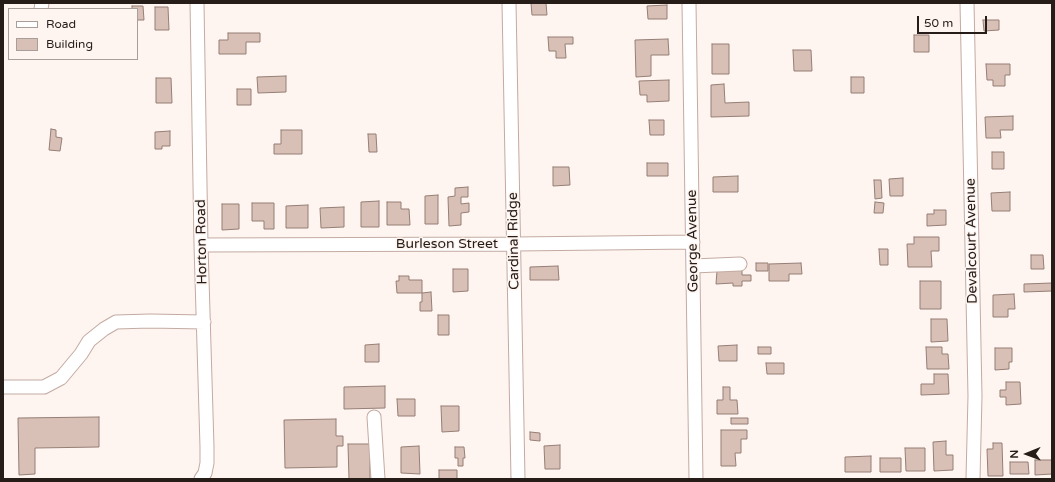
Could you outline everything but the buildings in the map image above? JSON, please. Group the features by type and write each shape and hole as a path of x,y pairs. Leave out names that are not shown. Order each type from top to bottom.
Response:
{"street":[{"name":"Horton Road","path":"198,3 201,245 207,447 207,463 205,472 201,479"},
{"name":"Cardinal Ridge","path":"509,3 518,479"},
{"name":"George Avenue","path":"689,3 696,479"},
{"name":"Devalcourt Avenue","path":"966,3 975,396 973,479"},
{"name":"Burleson Street","path":"201,245 693,242"},
{"path":"693,266 740,264"},
{"path":"3,387 44,388 61,378 89,342 104,329 116,322 204,322"},
{"path":"374,416 378,479"}]}
